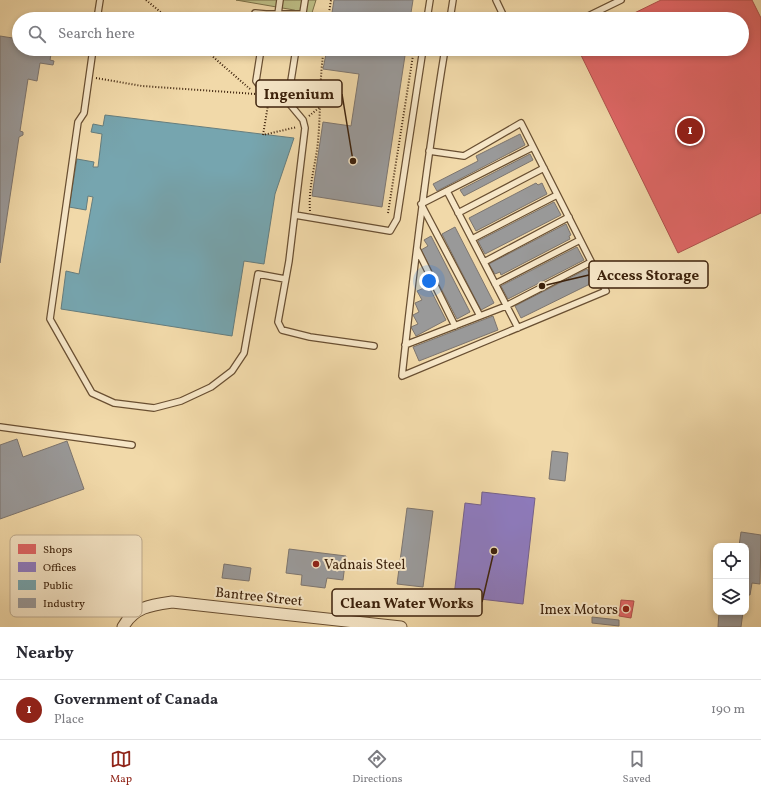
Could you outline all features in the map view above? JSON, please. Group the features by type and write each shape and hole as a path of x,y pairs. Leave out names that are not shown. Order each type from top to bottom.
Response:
{"street":[{"name":"Bantree Street","path":"142,609 149,605 172,602 401,627"},
{"name":"Bantree Street","path":"123,627 130,617"}],"lane":[{"path":"98,12 100,0"},
{"path":"278,12 280,0"},
{"path":"303,12 305,0"},
{"path":"428,12 430,0"},
{"path":"451,12 453,0"},
{"path":"496,0 502,12"},
{"path":"596,12 621,0"},
{"path":"92,56 84,113 78,122 50,319 92,394 114,403 154,408 181,401 211,386 232,371 244,353 258,274 285,279"},
{"path":"260,56 256,81 264,91 274,96 283,96"},
{"path":"283,96 290,87 295,56"},
{"path":"295,215 390,231 397,219 422,56"},
{"path":"429,151 464,156 521,123 606,291 402,376 421,204 429,151 444,56"},
{"path":"283,96 303,120 305,128 289,261 278,322 282,330 310,337 374,346"},
{"path":"421,204 533,147"},
{"path":"458,213 544,168"},
{"path":"447,191 518,328"},
{"path":"472,239 557,195"},
{"path":"421,204 480,316"},
{"path":"484,262 569,217"},
{"path":"495,284 580,240"},
{"path":"416,248 455,326"},
{"path":"405,346 506,306 591,262"},
{"path":"0,427 132,445"}],"path":[{"path":"146,0 160,12"},
{"path":"329,12 332,0"},
{"path":"212,56 250,88"},
{"path":"310,218 309,199 318,143 320,70 323,56"},
{"path":"388,213 413,56"},
{"path":"89,77 142,86 256,94"},
{"path":"274,96 268,105 263,135 296,128"}],"green space":[{"path":"236,0 316,0 312,12 300,12"}],"building: Shops":[{"path":"661,0 752,0 761,18 761,213 678,253 581,56 749,56 749,12 636,12"},
{"name":"Imex Motors","path":"621,600 634,601 631,618 619,616"}],"building: Offices":[{"path":"482,492 535,498 523,604 454,596 465,503 481,505"}],"building: Public":[{"path":"105,115 294,138 275,194 264,264 244,261 232,336 61,309 66,271 79,274 93,197 88,196 86,210 69,207 77,159 94,162 93,167 98,167 102,134 91,132 93,124 103,126"}],"building: Industry":[{"path":"334,0 413,0 411,12 332,12"},
{"path":"0,36 12,38 12,56 51,56 50,60 54,61 53,65 40,63 37,81 28,79 20,131 23,132 23,135 19,137 0,263"},
{"path":"326,56 405,56 382,207 312,196 323,122 351,126 359,74 323,69"},
{"path":"520,134 525,145 437,191 433,184 478,161 476,156"},
{"path":"530,154 533,160 464,196 460,190"},
{"path":"536,183 538,185 542,183 547,194 476,231 469,218"},
{"path":"554,202 561,215 485,254 478,241"},
{"path":"566,224 571,235 569,236 570,239 501,275 500,272 495,274 489,264"},
{"path":"455,227 494,303 481,310 442,234"},
{"path":"431,236 470,312 457,319 421,250 428,246 424,240"},
{"path":"577,247 584,260 508,299 501,286"},
{"path":"587,269 594,282 521,318 515,306"},
{"path":"425,279 446,320 416,336 411,327 418,324 413,315 419,312 415,303 422,300 417,291 424,288 420,281"},
{"path":"493,316 498,330 419,361 413,347"},
{"path":"17,439 23,457 67,441 84,489 0,519 0,445"},
{"path":"552,451 568,453 565,481 549,479"},
{"path":"407,508 433,511 423,587 397,584"},
{"path":"741,532 761,535 760,584 752,583 750,595 749,543 739,543"},
{"name":"Vadnais Steel","path":"289,549 346,556 343,580 327,578 325,588 301,585 302,575 286,573"},
{"path":"224,564 251,568 249,581 222,578"},
{"path":"719,615 743,615 741,627 718,627"},
{"path":"592,617 619,620 619,626 592,623"}],"place":[{"name":"Government of Canada","path":"690,131"},
{"name":"Ingenium","path":"353,161"},
{"name":"Access Storage","path":"542,286"},
{"name":"Clean Water Works","path":"494,551"},
{"name":"Vadnais Steel","path":"316,564"},
{"name":"Imex Motors","path":"626,609"}]}
